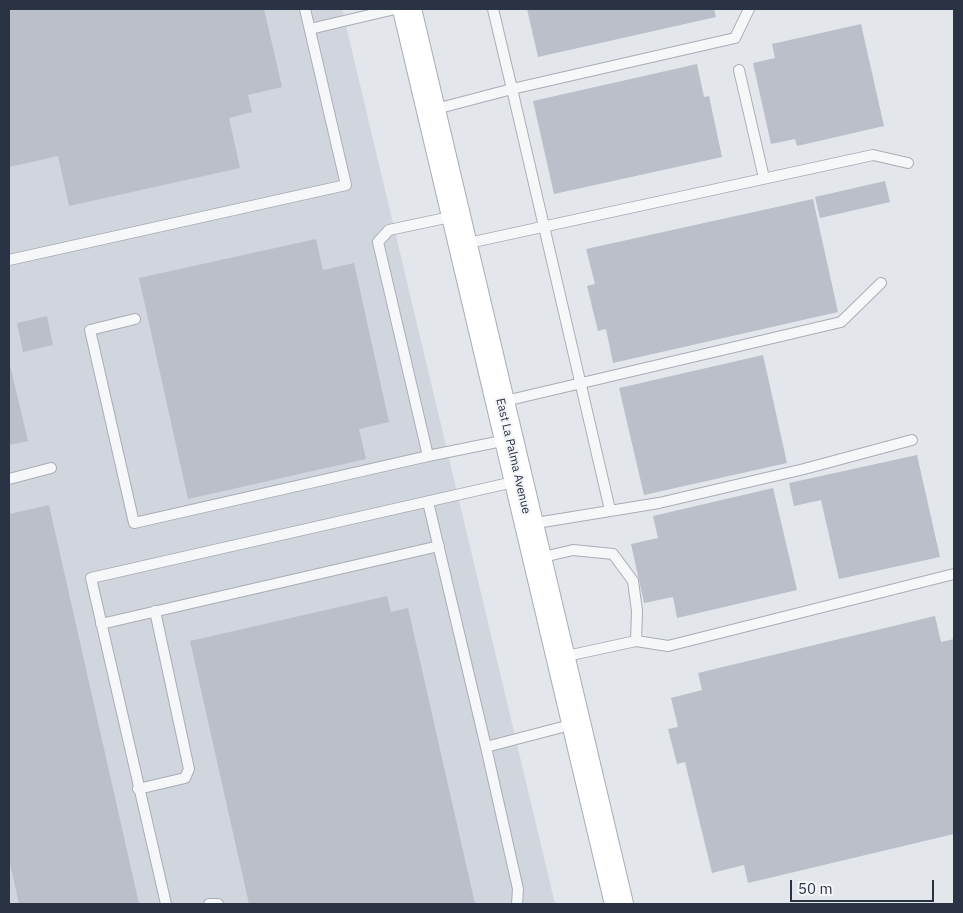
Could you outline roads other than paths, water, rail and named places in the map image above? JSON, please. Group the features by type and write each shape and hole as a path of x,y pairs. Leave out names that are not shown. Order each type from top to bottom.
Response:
{"main road":[{"name":"East La Palma Avenue","path":"407,9 619,904"}],"lane":[{"path":"9,260 346,185 306,9"},
{"path":"310,29 395,9"},
{"path":"493,9 610,510"},
{"path":"431,110 512,89 735,38 748,9"},
{"path":"738,70 764,178"},
{"path":"463,245 874,155 908,162"},
{"path":"428,456 378,242 389,230 456,215"},
{"path":"500,402 841,322 881,283"},
{"path":"134,319 90,330 134,524 509,439"},
{"path":"529,524 666,502 804,469 912,440"},
{"path":"9,479 51,468"},
{"path":"166,904 138,789 91,578 519,481"},
{"path":"428,502 518,889 517,904"},
{"path":"101,624 439,546"},
{"path":"537,559 573,550 613,554 633,581 637,611 636,641"},
{"path":"561,658 636,641 668,646 954,574"},
{"path":"138,789 185,778 189,769 155,611"},
{"path":"486,748 576,724"},
{"path":"209,904 218,904"}]}
